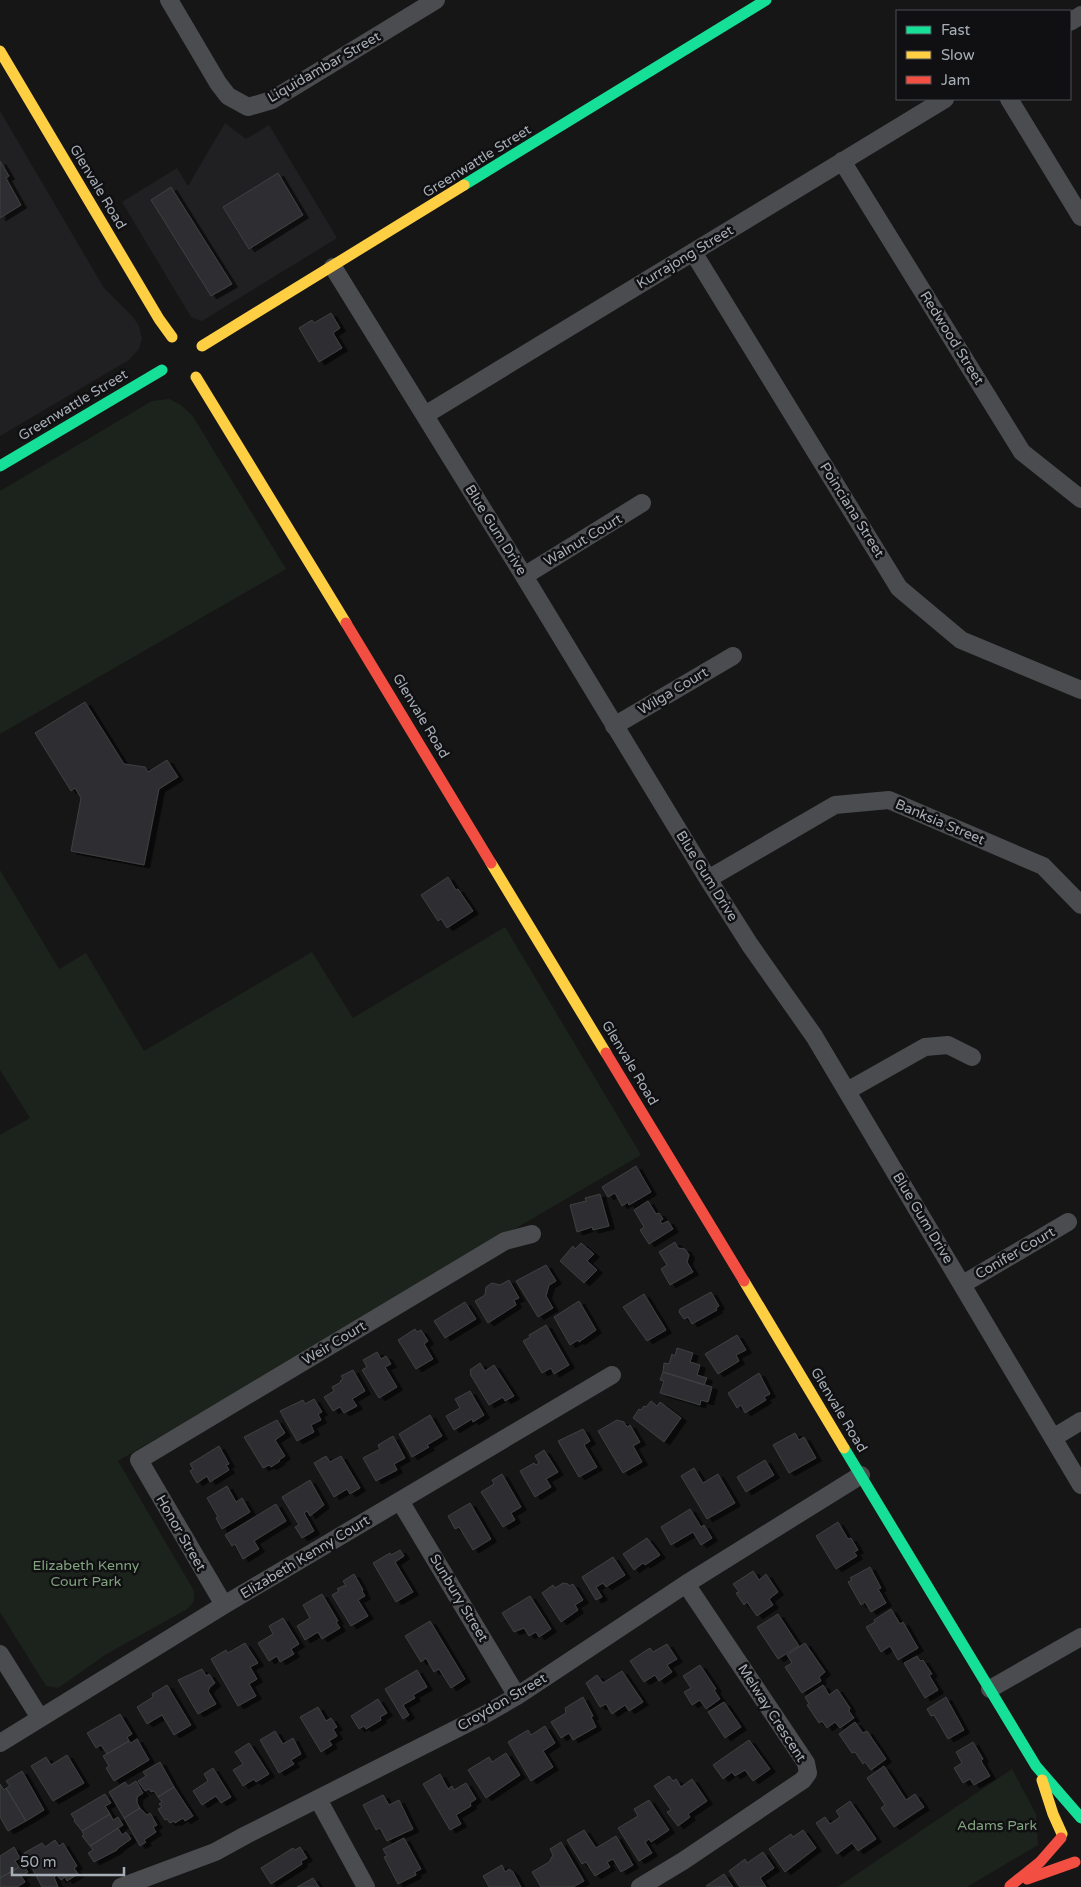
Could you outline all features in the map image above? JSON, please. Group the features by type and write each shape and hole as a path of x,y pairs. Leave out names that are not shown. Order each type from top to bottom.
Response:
{"street":[{"name":"Liquidambar Street","path":"169,0 218,83 228,96 248,107 272,100 436,0"},
{"name":"Greenwattle Street","path":"202,346 766,0"},
{"name":"Glenvale Road","path":"0,51 159,319 172,337"},
{"name":"Kurrajong Street","path":"425,415 943,100"},
{"path":"1010,100 1081,217"},
{"name":"Redwood Street","path":"842,160 1022,452 1081,499"},
{"name":"Poinciana Street","path":"694,252 900,588 960,640 1081,690"},
{"name":"Blue Gum Drive","path":"333,267 708,879 750,945 814,1036 1081,1485"},
{"path":"162,345 172,337 188,336 202,346 205,363 196,377 184,381"},
{"path":"158,358 162,370 171,379"},
{"name":"Greenwattle Street","path":"0,466 162,370"},
{"name":"Glenvale Road","path":"196,377 424,750 1036,1766 1081,1819"},
{"name":"Walnut Court","path":"524,576 642,504"},
{"name":"Wilga Court","path":"614,726 733,656"},
{"name":"Banksia Street","path":"708,879 835,805 889,800 1043,866 1081,905"},
{"path":"847,1091 925,1047 948,1045 972,1058"},
{"name":"Conifer Court","path":"963,1284 1068,1222"},
{"name":"Weir Court","path":"139,1460 505,1241 532,1234"},
{"name":"Elizabeth Kenny Court","path":"0,1743 224,1605 612,1375"},
{"path":"1053,1438 1081,1421"},
{"name":"Honor Street","path":"139,1460 224,1605"},
{"name":"Croydon Street","path":"121,1887 215,1852 484,1715 517,1696 686,1584 861,1475"},
{"name":"Sunbury Street","path":"400,1501 517,1696"},
{"name":"Melway Crescent","path":"640,1887 683,1861 803,1780 808,1773 806,1763 686,1584"},
{"path":"990,1689 1081,1636"},
{"path":"0,1654 40,1718"},
{"name":"Glenvale Road","path":"1036,1766 1063,1844"},
{"path":"318,1799 366,1887"},
{"path":"1009,1887 1063,1844 1071,1824 1081,1819"},
{"path":"1009,1887 1037,1875 1079,1864 1063,1844"}],"shaded area":[{"path":"0,111 104,288 133,317 139,326 142,339 139,349 129,360 0,436"},
{"path":"225,123 246,139 269,125 337,238 202,321 191,317 122,202 177,168 188,186"}],"green space":[{"path":"169,399 181,405 192,415 286,569 0,734 0,491 152,401"},
{"name":"Elizabeth Kenny Court Park","path":"0,870 59,969 86,953 144,1051 312,952 353,1018 505,927 641,1155 118,1461 193,1589 194,1600 187,1609 105,1655 58,1688 46,1686 0,1612 0,1135 30,1118 0,1070"},
{"name":"Adams Park","path":"1012,1769 1036,1814 1038,1845 967,1887 838,1887"}],"building":[{"path":"0,161 9,176 6,178 21,205 0,218"},
{"path":"278,173 303,215 249,249 223,207"},
{"path":"171,187 232,284 211,296 151,200"},
{"path":"331,313 340,328 333,333 342,348 319,362 299,328 312,320 314,323"},
{"path":"85,702 124,764 145,767 148,772 167,760 178,777 159,789 144,865 71,851 81,798 75,788 71,791 35,733"},
{"path":"448,877 473,911 447,928 441,919 438,921 421,895"},
{"path":"636,1166 651,1192 629,1205 628,1202 622,1206 615,1193 608,1197 602,1187"},
{"path":"600,1194 609,1226 593,1230 592,1227 577,1232 570,1205 586,1201 585,1198"},
{"path":"648,1201 656,1214 659,1213 663,1219 660,1221 662,1224 668,1221 673,1229 649,1244 640,1230 644,1227 634,1210"},
{"path":"675,1242 678,1248 685,1249 689,1255 687,1262 693,1272 670,1285 661,1269 667,1265 659,1252"},
{"path":"581,1243 594,1254 587,1261 597,1270 584,1283 560,1261 573,1246 575,1249"},
{"path":"546,1265 556,1281 549,1285 546,1296 553,1308 538,1317 516,1281"},
{"path":"509,1280 519,1298 514,1300 516,1305 488,1323 475,1301 485,1295 486,1287 492,1283 500,1285"},
{"path":"711,1292 719,1306 716,1308 717,1310 692,1324 688,1317 684,1319 679,1312 680,1309"},
{"path":"644,1294 666,1330 647,1341 623,1307"},
{"path":"579,1301 596,1330 579,1342 578,1340 570,1345 554,1317"},
{"path":"465,1302 476,1319 445,1338 434,1321"},
{"path":"546,1325 569,1365 554,1374 551,1368 542,1373 523,1341"},
{"path":"415,1329 417,1332 421,1330 428,1341 424,1344 433,1359 416,1369 398,1340"},
{"path":"737,1335 746,1350 736,1355 739,1361 718,1374 705,1354"},
{"path":"677,1348 693,1353 690,1362 700,1365 697,1375 707,1378 704,1385 663,1372 664,1363 669,1364 672,1354 675,1356"},
{"path":"377,1352 381,1359 386,1356 391,1364 385,1367 397,1387 379,1398 362,1370 367,1367 363,1360"},
{"path":"480,1363 485,1371 494,1365 514,1396 505,1401 503,1397 489,1405 470,1374 470,1370"},
{"path":"353,1370 365,1391 352,1399 357,1406 344,1413 340,1407 333,1411 324,1397 334,1391 332,1387 341,1382 343,1379 341,1376"},
{"path":"663,1372 712,1387 708,1402 701,1400 700,1405 660,1393 664,1381 660,1380"},
{"path":"759,1373 770,1394 764,1397 766,1400 745,1413 741,1405 737,1408 728,1393"},
{"path":"470,1391 484,1415 473,1422 472,1419 454,1430 446,1416 460,1408 455,1399"},
{"path":"314,1399 322,1412 318,1414 321,1420 311,1425 314,1432 297,1441 280,1411 303,1400 305,1404"},
{"path":"651,1401 657,1406 660,1402 681,1418 664,1442 633,1418 639,1409 641,1410 644,1406 646,1407"},
{"path":"430,1415 442,1436 427,1445 429,1447 412,1457 399,1434"},
{"path":"277,1420 285,1433 275,1440 285,1456 271,1467 269,1465 263,1468 244,1437"},
{"path":"617,1420 624,1422 627,1427 630,1425 640,1442 633,1446 642,1462 623,1473 598,1431"},
{"path":"583,1429 590,1441 584,1445 597,1467 579,1477 558,1441"},
{"path":"795,1433 799,1440 804,1437 816,1458 789,1473 773,1445"},
{"path":"393,1436 405,1458 394,1464 397,1470 376,1481 363,1458 380,1449 378,1445"},
{"path":"219,1446 229,1464 226,1465 229,1470 210,1482 207,1476 197,1483 190,1471 193,1469 190,1464"},
{"path":"544,1450 558,1472 546,1479 551,1487 535,1497 520,1471 534,1463 536,1465 539,1463 535,1456"},
{"path":"326,1456 330,1462 341,1456 360,1488 350,1494 347,1489 334,1497 314,1463"},
{"path":"765,1460 774,1475 746,1492 737,1477"},
{"path":"694,1468 703,1483 718,1474 735,1503 707,1519 681,1476"},
{"path":"502,1474 521,1507 511,1513 515,1520 503,1527 481,1492 494,1484 492,1480"},
{"path":"310,1480 324,1505 310,1516 307,1511 304,1513 314,1531 302,1538 295,1527 299,1525 282,1497"},
{"path":"227,1486 236,1502 242,1498 250,1512 222,1529 216,1518 218,1517 207,1498"},
{"path":"470,1503 491,1539 473,1550 459,1527 455,1529 448,1516"},
{"path":"276,1504 286,1521 254,1541 259,1549 243,1559 235,1544 232,1546 225,1535"},
{"path":"690,1509 701,1527 704,1525 712,1538 701,1545 693,1532 671,1545 661,1527"},
{"path":"838,1522 848,1539 851,1538 858,1550 854,1552 857,1556 836,1569 816,1536"},
{"path":"647,1538 660,1555 645,1565 643,1563 634,1570 623,1554"},
{"path":"400,1550 404,1556 395,1562 413,1592 396,1602 373,1563 390,1553 391,1555"},
{"path":"613,1557 625,1575 606,1587 603,1583 596,1587 602,1597 596,1600 582,1577"},
{"path":"870,1567 881,1588 878,1589 886,1603 871,1612 865,1602 861,1605 848,1582 852,1580 850,1578"},
{"path":"753,1571 759,1580 766,1574 778,1592 769,1599 773,1605 757,1616 747,1602 744,1605 736,1593 739,1592 733,1584"},
{"path":"354,1574 365,1596 358,1600 368,1616 351,1626 332,1595 339,1591 337,1589 346,1586 343,1581"},
{"path":"563,1583 569,1586 573,1584 583,1600 575,1605 578,1610 561,1622 542,1593 553,1585 555,1588"},
{"path":"322,1594 338,1621 336,1622 340,1628 322,1639 318,1632 305,1640 297,1626 310,1618 303,1605"},
{"path":"530,1596 551,1629 539,1637 536,1632 529,1636 524,1628 514,1632 502,1613"},
{"path":"891,1609 900,1624 903,1622 918,1648 898,1660 890,1646 881,1652 866,1627"},
{"path":"778,1614 799,1646 778,1659 757,1627"},
{"path":"283,1618 299,1644 291,1649 294,1654 280,1662 277,1656 269,1661 258,1643 273,1634 269,1626"},
{"path":"430,1621 465,1679 451,1688 439,1669 434,1672 426,1658 421,1662 405,1636"},
{"path":"245,1643 258,1663 250,1667 257,1679 249,1684 256,1696 238,1706 211,1659 226,1650 228,1653"},
{"path":"805,1643 825,1672 819,1677 821,1681 802,1693 785,1667 792,1663 787,1655"},
{"path":"667,1644 677,1659 667,1665 672,1672 659,1681 655,1675 644,1682 630,1661 650,1648 653,1652"},
{"path":"917,1656 920,1661 923,1660 932,1674 929,1675 938,1690 925,1698 904,1663"},
{"path":"700,1665 716,1689 714,1690 720,1699 706,1709 700,1700 692,1705 684,1692 691,1688 683,1676"},
{"path":"202,1669 206,1676 209,1674 215,1683 208,1691 216,1704 198,1714 178,1680"},
{"path":"417,1670 427,1687 413,1695 415,1698 403,1705 409,1715 403,1719 385,1689"},
{"path":"622,1671 643,1702 629,1711 625,1705 612,1714 606,1704 600,1707 586,1683 597,1675 603,1683"},
{"path":"167,1685 191,1725 174,1735 162,1715 147,1724 137,1707 153,1697 152,1694"},
{"path":"823,1685 829,1695 837,1689 850,1708 849,1711 854,1718 840,1728 835,1722 827,1728 822,1721 819,1723 807,1705 809,1704 805,1697"},
{"path":"583,1697 593,1716 591,1717 596,1727 573,1740 569,1733 561,1738 551,1722 566,1713 565,1708"},
{"path":"946,1697 964,1730 948,1739 934,1715 931,1716 927,1709"},
{"path":"378,1699 387,1713 380,1717 381,1720 366,1729 364,1726 359,1729 351,1716"},
{"path":"724,1702 741,1727 725,1738 708,1712"},
{"path":"318,1707 326,1721 331,1718 337,1727 333,1729 337,1736 329,1741 332,1745 321,1752 300,1717"},
{"path":"120,1714 132,1734 127,1737 129,1741 107,1754 101,1745 96,1748 87,1733"},
{"path":"855,1722 863,1733 867,1731 886,1759 871,1770 865,1762 863,1764 855,1752 852,1753 839,1734"},
{"path":"545,1726 555,1743 543,1751 553,1767 531,1781 508,1742 528,1730 531,1735"},
{"path":"275,1731 283,1744 293,1738 301,1754 291,1760 294,1764 279,1773 260,1740"},
{"path":"137,1739 149,1760 114,1781 106,1768 109,1766 103,1756 129,1741 131,1743"},
{"path":"749,1740 770,1769 753,1781 745,1770 735,1776 732,1772 723,1779 713,1765"},
{"path":"973,1742 990,1776 974,1785 970,1779 963,1783 954,1768 962,1763 956,1752"},
{"path":"249,1743 269,1774 256,1782 254,1779 243,1786 233,1770 243,1764 235,1752"},
{"path":"506,1753 520,1775 486,1798 468,1770 489,1757 492,1762"},
{"path":"67,1755 84,1783 53,1801 31,1766 46,1757 51,1765"},
{"path":"160,1762 174,1787 158,1797 155,1792 151,1792 149,1789 145,1791 138,1781 146,1776 143,1772"},
{"path":"884,1766 906,1800 915,1794 924,1807 894,1827 881,1808 885,1805 867,1778"},
{"path":"213,1768 231,1797 221,1803 216,1796 202,1805 193,1791 208,1781 204,1774"},
{"path":"22,1771 44,1810 26,1821 6,1788 10,1786 6,1781"},
{"path":"440,1774 448,1789 452,1786 454,1790 466,1783 476,1799 470,1803 471,1806 456,1815 461,1824 450,1830 423,1784"},
{"path":"669,1776 673,1781 676,1779 681,1787 692,1779 707,1801 688,1814 690,1817 678,1826 667,1812 671,1810 654,1786"},
{"path":"136,1781 143,1793 137,1797 137,1803 140,1808 124,1818 109,1792 125,1782 128,1786"},
{"path":"0,1784 4,1790 6,1788 26,1821 8,1831 0,1817"},
{"path":"174,1787 193,1816 185,1821 183,1818 175,1823 174,1821 170,1823 167,1819 165,1820 158,1809 162,1807 159,1804 162,1802 158,1797"},
{"path":"105,1794 111,1803 105,1806 110,1814 82,1831 71,1814"},
{"path":"383,1795 389,1805 399,1800 413,1829 387,1841 380,1828 376,1830 363,1805"},
{"path":"649,1800 669,1830 651,1842 649,1839 645,1842 652,1853 639,1861 618,1828 638,1816 634,1809"},
{"path":"850,1801 876,1839 858,1851 852,1843 837,1854 816,1823 825,1817 830,1824 840,1817 836,1811"},
{"path":"140,1808 147,1815 150,1813 157,1825 153,1827 156,1832 144,1840 146,1842 140,1846 124,1818"},
{"path":"110,1814 113,1820 118,1817 123,1825 90,1846 82,1836 84,1835 82,1831"},
{"path":"118,1828 122,1835 126,1832 131,1839 117,1850 94,1862 88,1853 93,1850 90,1846"},
{"path":"584,1830 596,1848 616,1836 633,1865 621,1872 613,1859 607,1862 610,1867 595,1876 586,1862 582,1864 567,1840"},
{"path":"803,1830 816,1848 785,1872 769,1849 791,1834 793,1837"},
{"path":"404,1838 421,1869 415,1872 416,1875 398,1884 384,1857 387,1856 383,1849"},
{"path":"55,1840 59,1846 63,1843 77,1866 74,1868 78,1874 67,1881 65,1877 61,1880 57,1875 54,1877 58,1887 42,1887 24,1853 42,1843 45,1847"},
{"path":"561,1842 584,1881 573,1887 541,1887 532,1872 549,1862 553,1855 550,1849"},
{"path":"14,1847 20,1858 15,1861 19,1867 0,1878 0,1856"},
{"path":"300,1847 307,1858 301,1861 302,1864 271,1884 261,1868 293,1848 295,1850"},
{"path":"763,1852 774,1868 760,1878 766,1887 740,1887 729,1871 745,1859 747,1863"},
{"path":"23,1865 28,1872 21,1876 25,1882 17,1887 0,1887 0,1878"},
{"path":"502,1865 505,1872 509,1869 513,1872 521,1887 489,1887 483,1876"},
{"path":"724,1874 733,1887 706,1886"},
{"path":"313,1878 319,1887 297,1887"}],"traffic: fast":[{"path":"464,185 766,0"},
{"path":"0,466 162,370"},
{"path":"844,1448 1036,1766 1081,1818"}],"traffic: slow":[{"path":"0,51 159,319 172,337"},
{"path":"202,346 464,185"},
{"path":"196,377 346,623"},
{"path":"491,863 606,1053"},
{"path":"744,1281 844,1448"},
{"path":"1042,1780 1062,1834"}],"traffic: jam":[{"path":"346,623 491,863"},
{"path":"606,1053 744,1281"},
{"path":"1010,1886 1040,1862 1061,1838"},
{"path":"1027,1879 1075,1862"}]}
